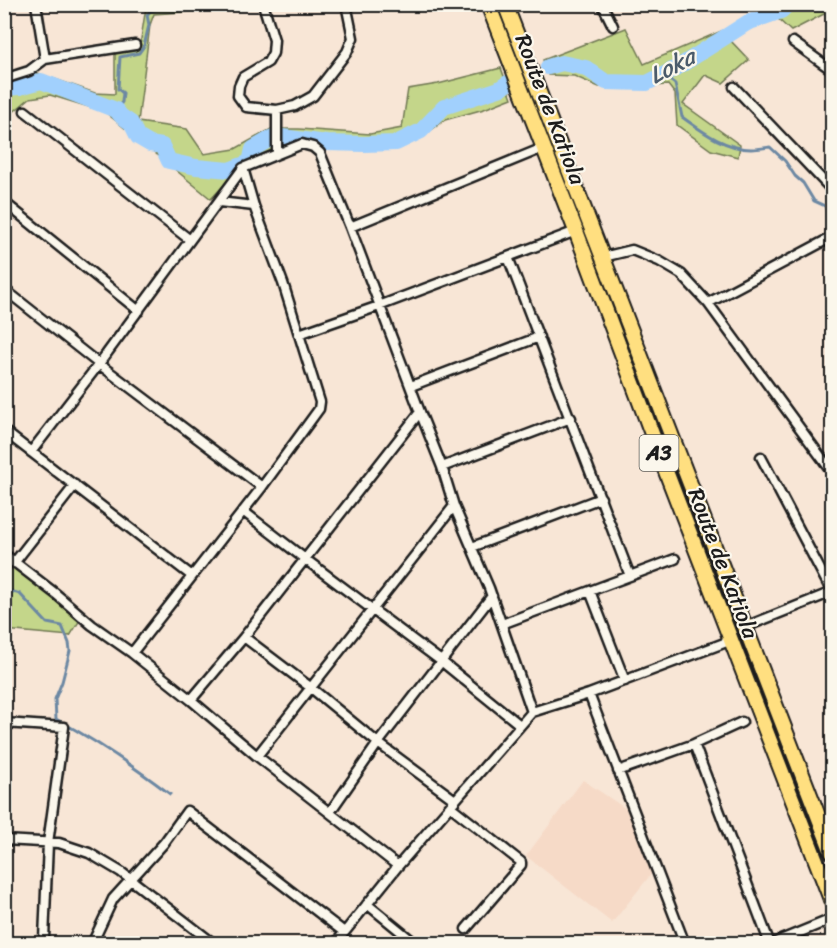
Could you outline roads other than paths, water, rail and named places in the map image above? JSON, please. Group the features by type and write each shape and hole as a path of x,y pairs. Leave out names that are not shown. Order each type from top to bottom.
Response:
{"highway":[{"name":"Route de Katiola","path":"488,4 832,902"},
{"name":"Route de Katiola","path":"505,4 745,627 826,817 832,852"}],"street":[{"path":"36,4 45,59"},
{"path":"263,4 274,40 273,53 268,62 243,77 238,96 246,107 277,110 295,106 313,96 347,52 353,38 345,4"},
{"path":"602,4 613,26"},
{"path":"793,42 832,70"},
{"path":"4,79 29,71 45,59 135,45"},
{"path":"734,87 832,190"},
{"path":"277,110 277,153"},
{"path":"25,111 190,240"},
{"path":"31,452 99,364 243,168 302,144 313,147 320,153 350,227 442,467 454,506 492,596 532,712"},
{"path":"350,227 543,148"},
{"path":"132,653 262,487 319,409 320,402 283,283 254,206 243,168"},
{"path":"219,202 254,206"},
{"path":"4,207 9,206 139,310"},
{"path":"299,334 576,231"},
{"path":"708,303 832,237"},
{"path":"603,257 632,250 659,261 681,274 708,303 832,472"},
{"path":"508,256 630,576"},
{"path":"4,289 262,487"},
{"path":"411,386 540,337"},
{"path":"191,700 244,638 420,412"},
{"path":"442,467 571,418"},
{"path":"4,431 192,576"},
{"path":"745,627 832,592 761,457"},
{"path":"14,563 75,485"},
{"path":"472,547 601,498"},
{"path":"257,756 454,506"},
{"path":"243,511 441,661 520,725"},
{"path":"4,554 92,625 132,653 257,756 398,867"},
{"path":"502,624 675,558"},
{"path":"590,591 625,681"},
{"path":"330,812 378,743 492,596"},
{"path":"244,638 310,687 453,803 521,862 521,865 466,929"},
{"path":"335,944 398,867 532,712 589,694 732,640"},
{"path":"589,694 685,944"},
{"path":"618,771 694,744 742,722"},
{"path":"4,723 64,726 48,843 44,939 46,944"},
{"path":"694,744 771,944 832,919"},
{"path":"92,944 113,899 164,843 187,811 344,932"},
{"path":"4,840 69,846 89,853 131,879 214,944"},
{"path":"367,904 416,944"}],"waterway":[{"path":"116,110 122,102 123,93 118,89 120,57 139,53 144,46 149,25 147,15 150,11 180,4"},
{"name":"Loka","path":"548,67 562,63 586,68 606,82 647,83 678,67 747,23 781,11 788,4"},
{"path":"663,75 675,84 682,117 723,143 751,149 770,147 803,183 814,201 825,206 832,226"},
{"path":"4,88 20,87 41,81 116,110 131,123 138,137 150,144 162,146 169,161 196,167 229,170 250,162 253,149 275,136 327,143 396,143 421,131 444,107 499,89 508,83"},
{"path":"4,589 20,594 47,623 62,626 69,643 70,651 55,699 56,719 115,754 170,794"}]}
